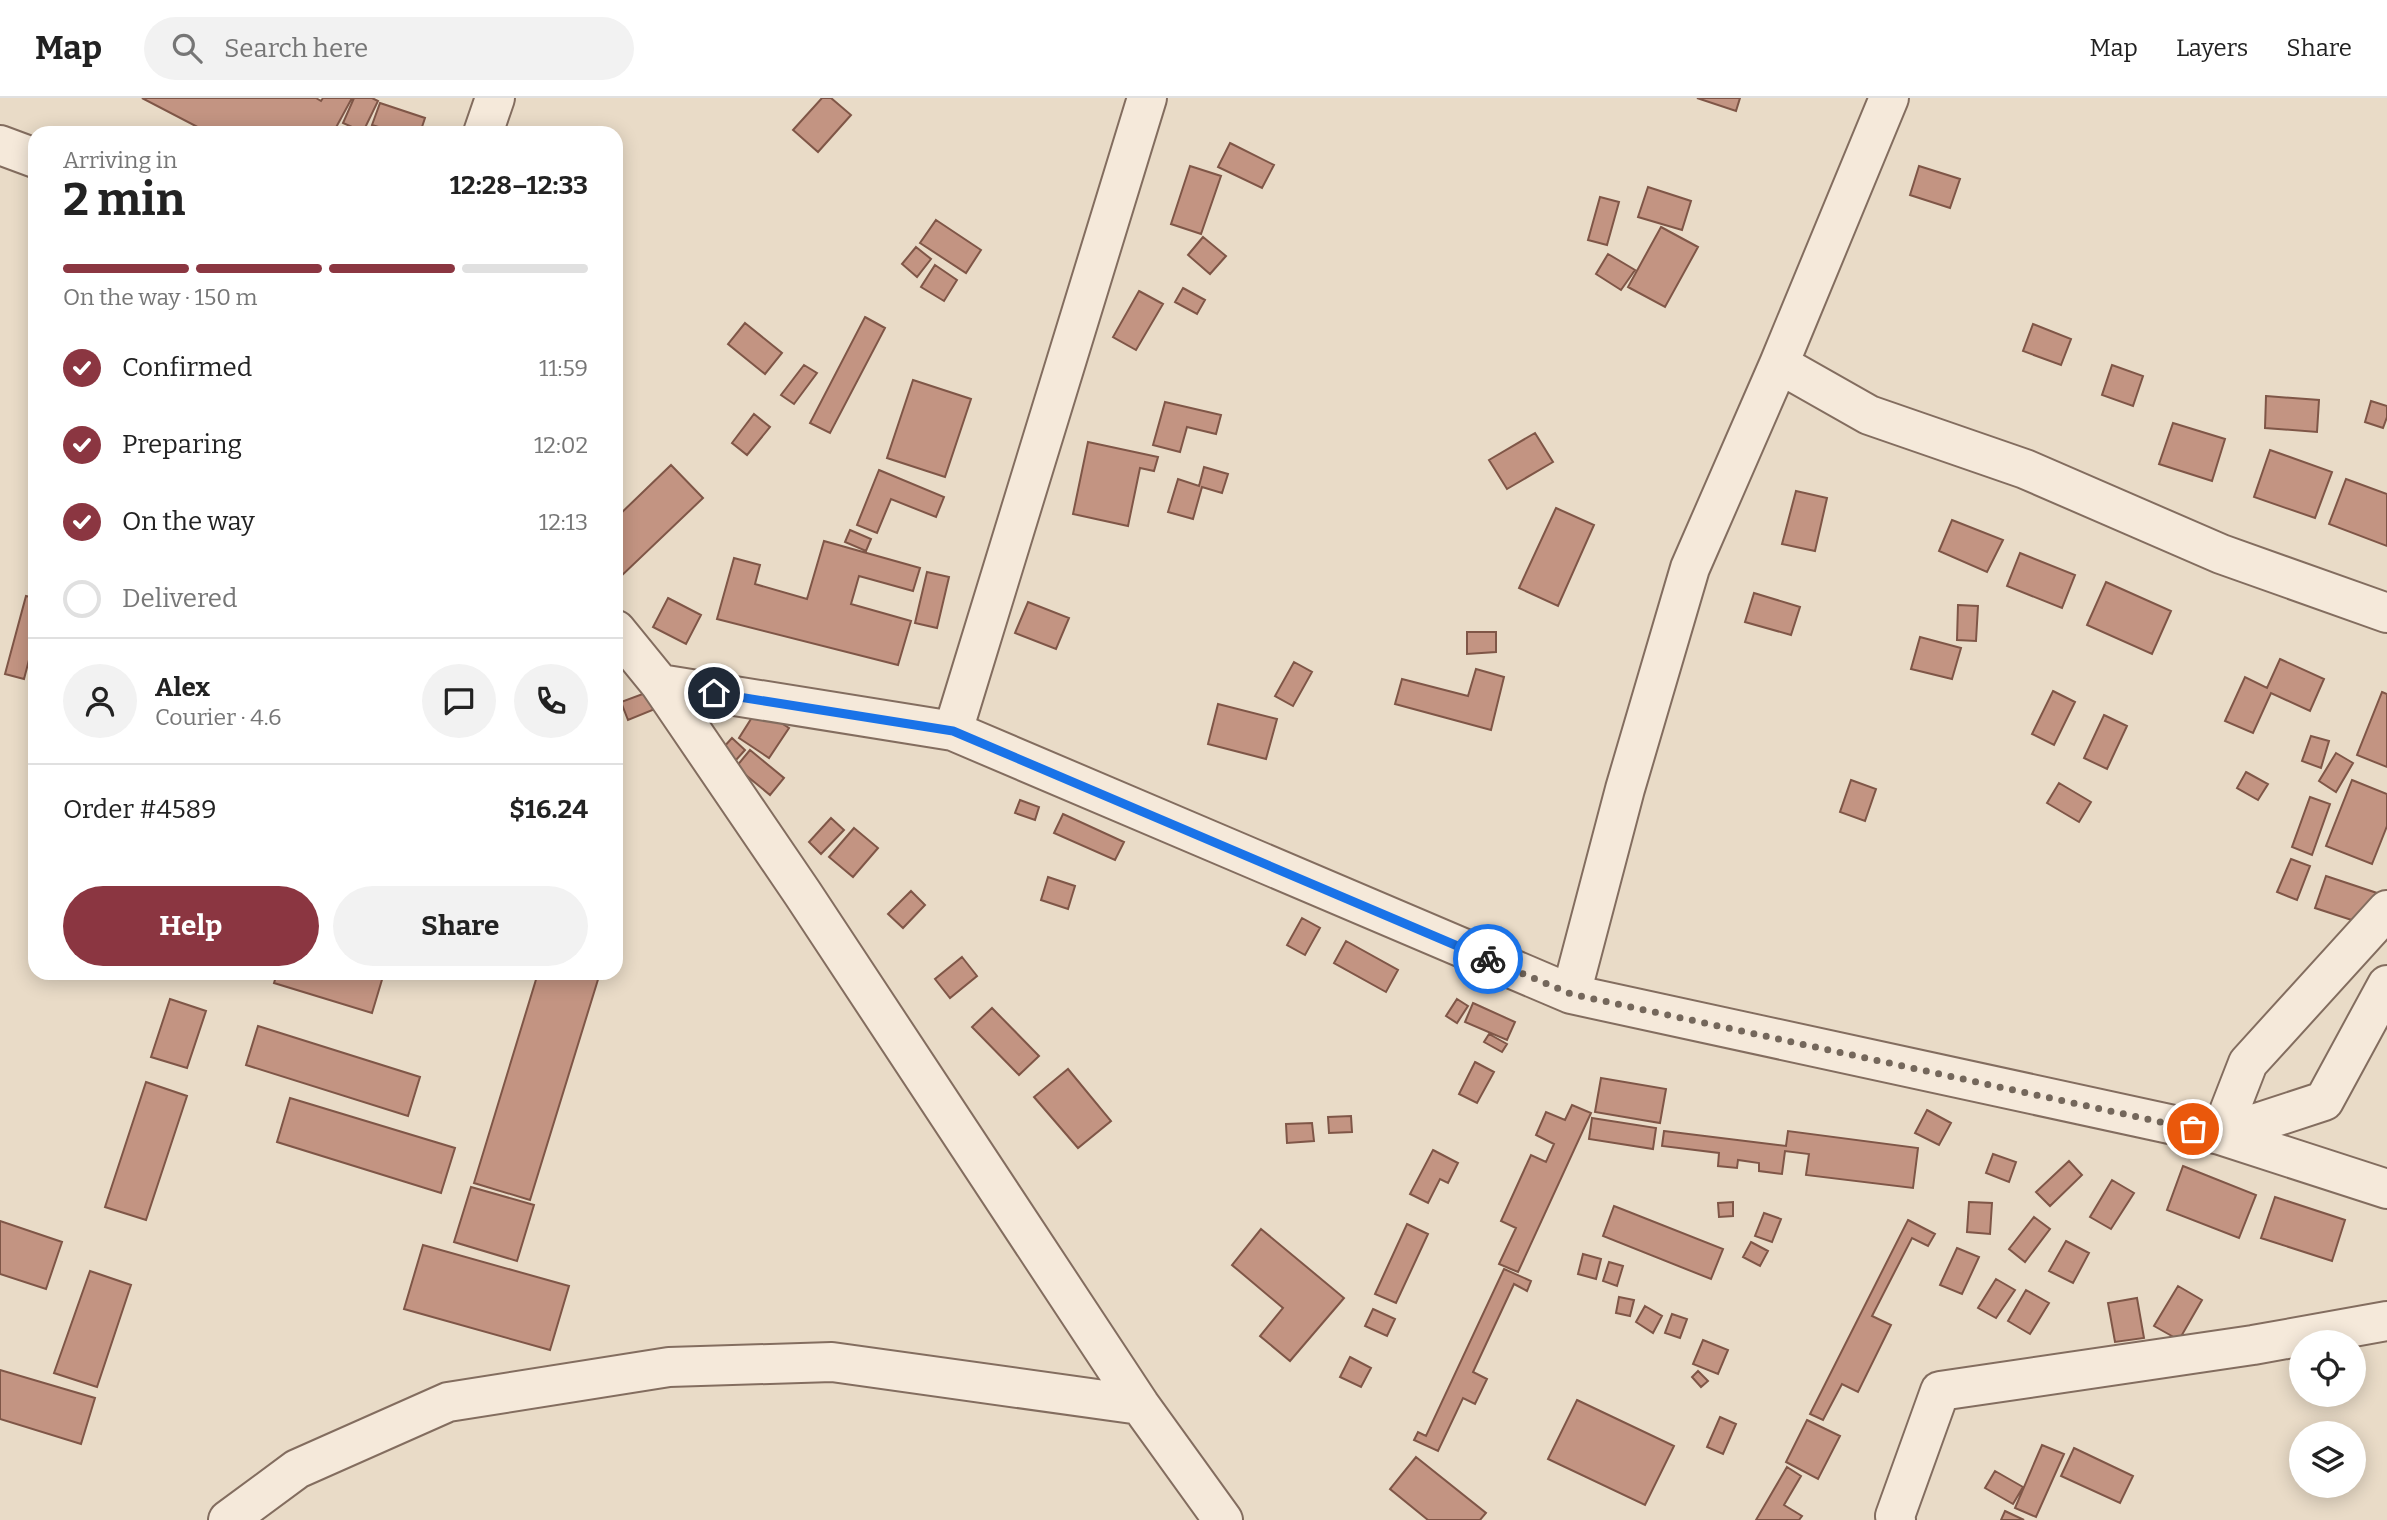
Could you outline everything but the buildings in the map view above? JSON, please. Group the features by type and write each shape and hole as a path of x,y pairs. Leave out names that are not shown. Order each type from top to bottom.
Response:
{"street":[{"path":"485,126 495,98"},
{"path":"953,731 1147,98"},
{"path":"1571,994 1625,789 1690,568 1779,364 1889,98"},
{"path":"0,145 28,155"},
{"path":"1779,364 1869,415 2025,469 2221,554 2387,612"},
{"path":"623,639 660,684 810,905 1140,1405 1223,1520"},
{"path":"660,684 953,731 1571,994 2220,1135 2387,1187"},
{"path":"2220,1135 2248,1063 2387,910"},
{"path":"2220,1135 2324,1101 2387,985"},
{"path":"1896,1520 1895,1516 1940,1391 2253,1345 2387,1321"},
{"path":"228,1520 297,1469 448,1402 669,1367 832,1362 1140,1405"}],"way so far":[{"path":"1488,959 1571,994 2193,1129"}],"route":[{"path":"714,693 953,731 1488,959"}]}
